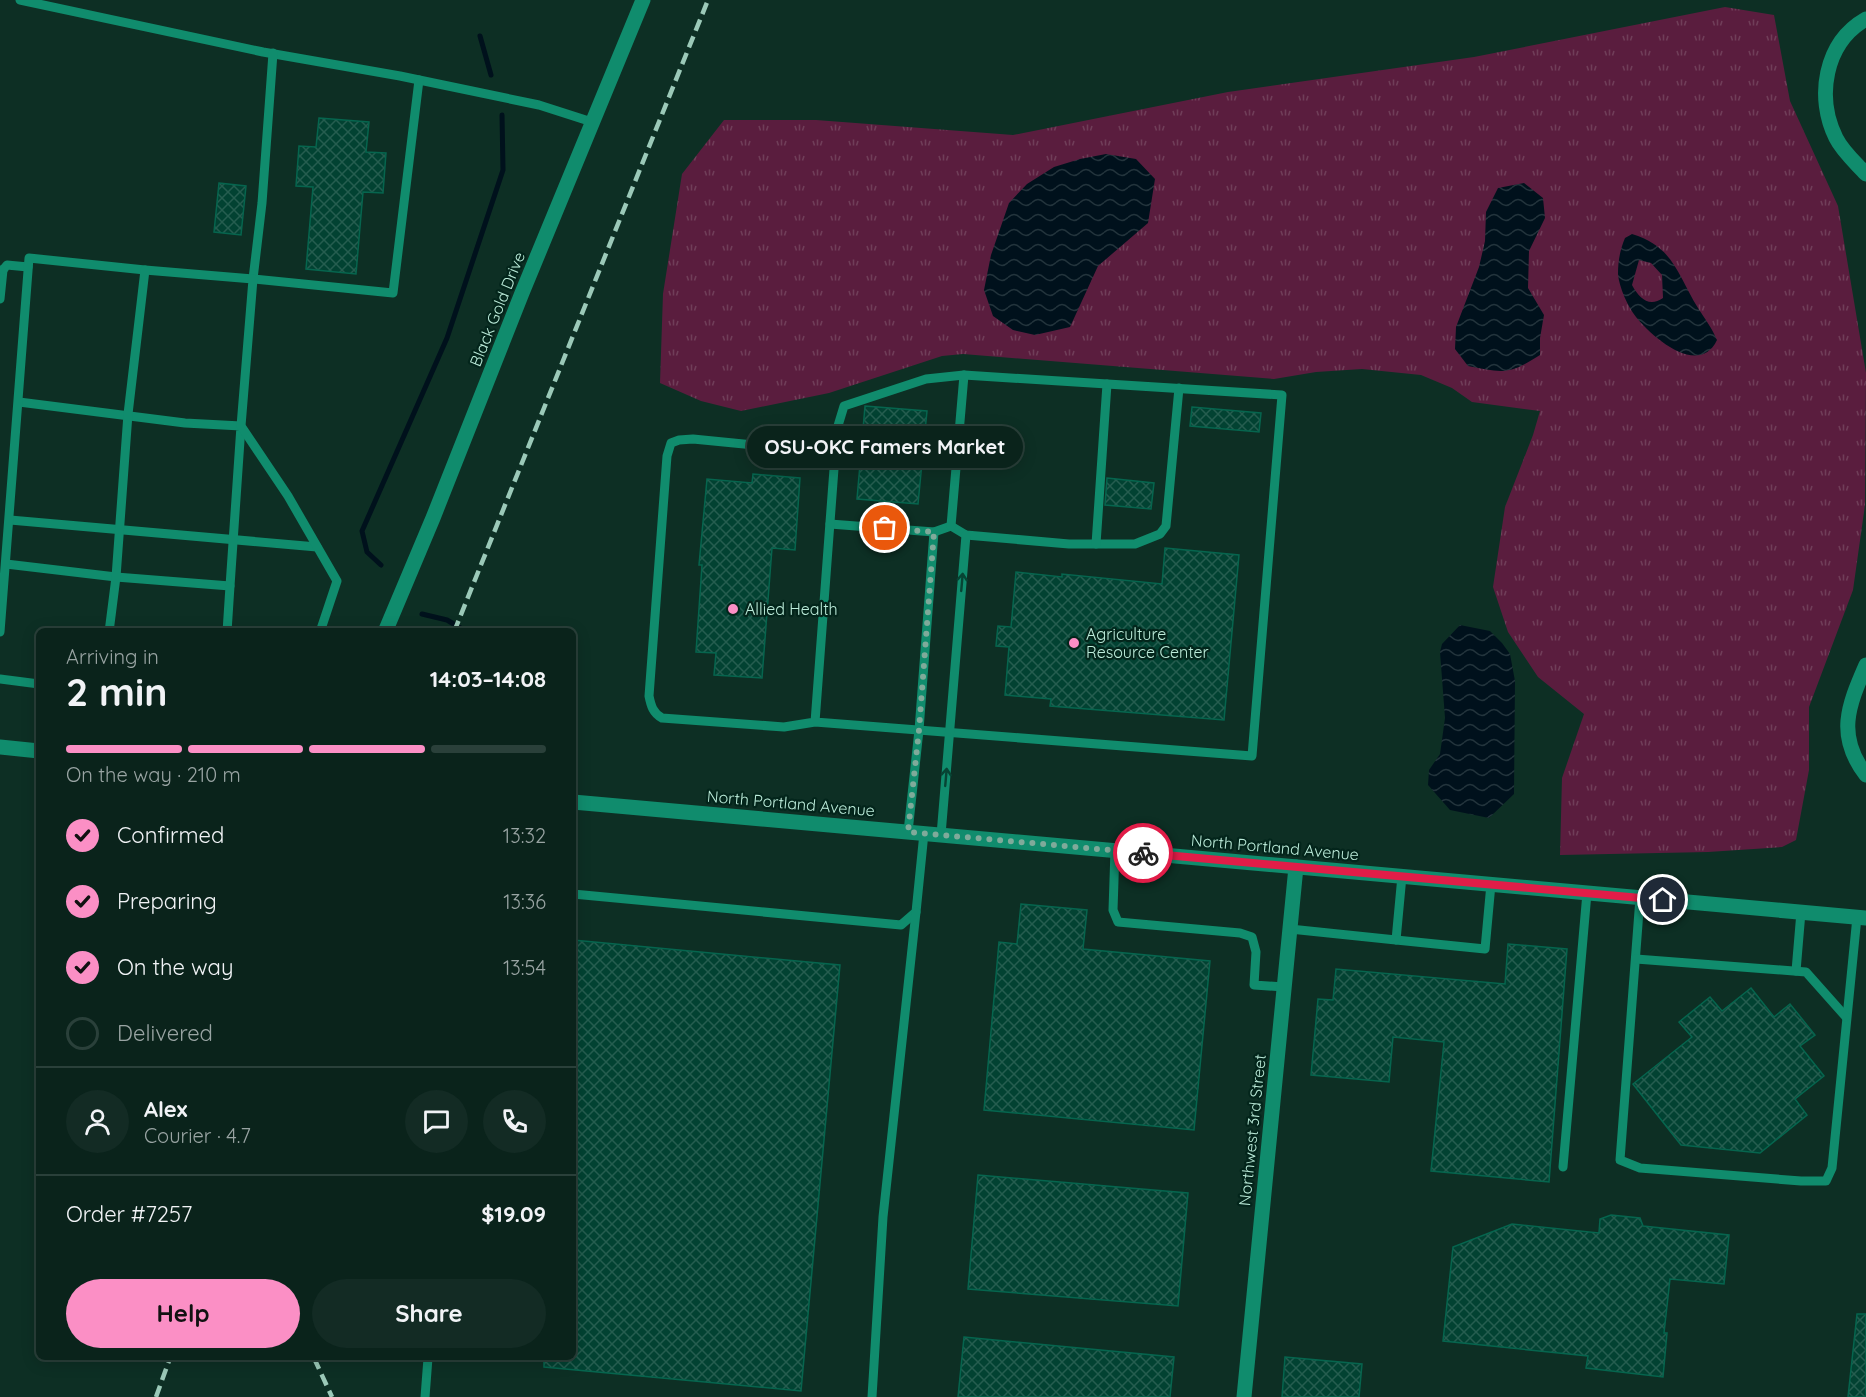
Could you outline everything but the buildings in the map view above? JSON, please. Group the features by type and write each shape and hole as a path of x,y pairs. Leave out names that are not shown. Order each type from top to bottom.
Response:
{"street":[{"name":"Black Gold Drive","path":"386,628 643,0"},
{"path":"1866,20 1848,33 1838,47 1828,69 1824,90 1830,125 1837,141 1866,174"},
{"path":"1866,665 1861,688 1850,705 1847,735 1852,750 1866,775"},
{"path":"0,747 36,751"},
{"name":"North Portland Avenue","path":"576,802 1861,918"},
{"name":"Northwest 3rd Street","path":"1244,1397 1296,867"}],"lane":[{"path":"20,0 273,54 419,80 539,105 592,122"},
{"path":"227,628 241,426 253,279 262,203 273,54"},
{"path":"0,632 6,564 4,548 10,520 29,258 393,292 419,80"},
{"path":"0,298 1,270 7,265 28,267"},
{"path":"110,628 116,577 128,414 145,270"},
{"path":"951,526 964,375"},
{"path":"815,722 836,453 837,429 843,406 926,379 964,375 1282,395 1252,756 815,722 784,727 662,718 657,715 652,709 649,696 668,456 671,443 693,439 836,453"},
{"path":"1096,544 1107,384"},
{"path":"951,526 966,535 1069,544 1135,544 1160,534 1166,526 1179,388"},
{"path":"19,402 185,423 241,426"},
{"path":"241,426 288,496 337,581 321,628"},
{"path":"10,520 317,547"},
{"path":"830,524 934,532 951,526"},
{"path":"872,1397 883,1217 920,873 916,833 919,730 934,532"},
{"path":"941,835 966,535"},
{"path":"6,564 116,577 230,586"},
{"path":"0,679 36,684"},
{"path":"1115,850 1113,910 1118,922 1240,933 1252,937 1256,952 1254,985 1284,987"},
{"path":"1396,940 1402,876"},
{"path":"1290,929 1485,949 1491,884"},
{"path":"1563,1167 1587,893"},
{"path":"576,894 901,925 916,912"},
{"path":"1640,898 1620,1160 1640,1168 1826,1181 1832,1168 1846,1017 1861,918"},
{"path":"1796,970 1801,912"},
{"path":"1636,959 1806,972 1846,1017"},
{"path":"425,1397 428,1360"}],"green space":[{"path":"1725,7 1774,15 1790,101 1838,206 1866,373 1865,505 1853,590 1809,707 1809,770 1796,840 1782,847 1708,852 1560,855 1562,778 1584,714 1538,677 1508,632 1493,587 1505,507 1540,411 1472,402 1452,388 1421,375 1362,369 1316,372 1274,379 963,354 942,356 829,393 741,411 701,401 660,383 663,294 682,174 724,120 816,120 1013,135 1228,92 1474,57"}],"water":[{"path":"1106,154 1136,159 1155,179 1148,223 1098,266 1070,327 1035,335 1013,330 993,316 984,290 991,255 1009,203 1027,184 1054,167"},
{"path":"1524,183 1543,198 1545,218 1529,251 1528,288 1544,315 1540,355 1521,366 1506,371 1468,366 1455,349 1456,327 1479,267 1485,241 1486,212 1498,188"},
{"path":"1632,234 1646,240 1657,246 1673,263 1717,340 1709,351 1699,355 1688,355 1676,350 1653,334 1636,317 1624,297 1618,274 1625,238","holes":["1639,260 1651,263 1662,275 1663,298 1653,302 1641,297 1632,285"]},
{"path":"1460,625 1490,631 1502,643 1510,654 1515,681 1514,794 1489,818 1450,810 1428,785 1429,770 1440,754 1445,718 1440,652 1442,644"}],"waterway":[{"path":"480,36 491,75"},
{"path":"381,565 367,552 362,531 447,338 503,170 502,115"},
{"path":"422,614 447,620 460,628"}],"railway":[{"path":"456,628 708,0"},
{"path":"156,1397 169,1360"},
{"path":"315,1360 332,1397"}],"way so far":[{"path":"885,528 934,532 919,730 908,832 1143,853"}],"place":[{"name":"OSU-OKC Famers Market","path":"885,528"},
{"name":"Allied Health","path":"733,609"},
{"name":"Agriculture Resource Center","path":"1074,643"}],"route":[{"path":"1143,853 1663,900"}]}
